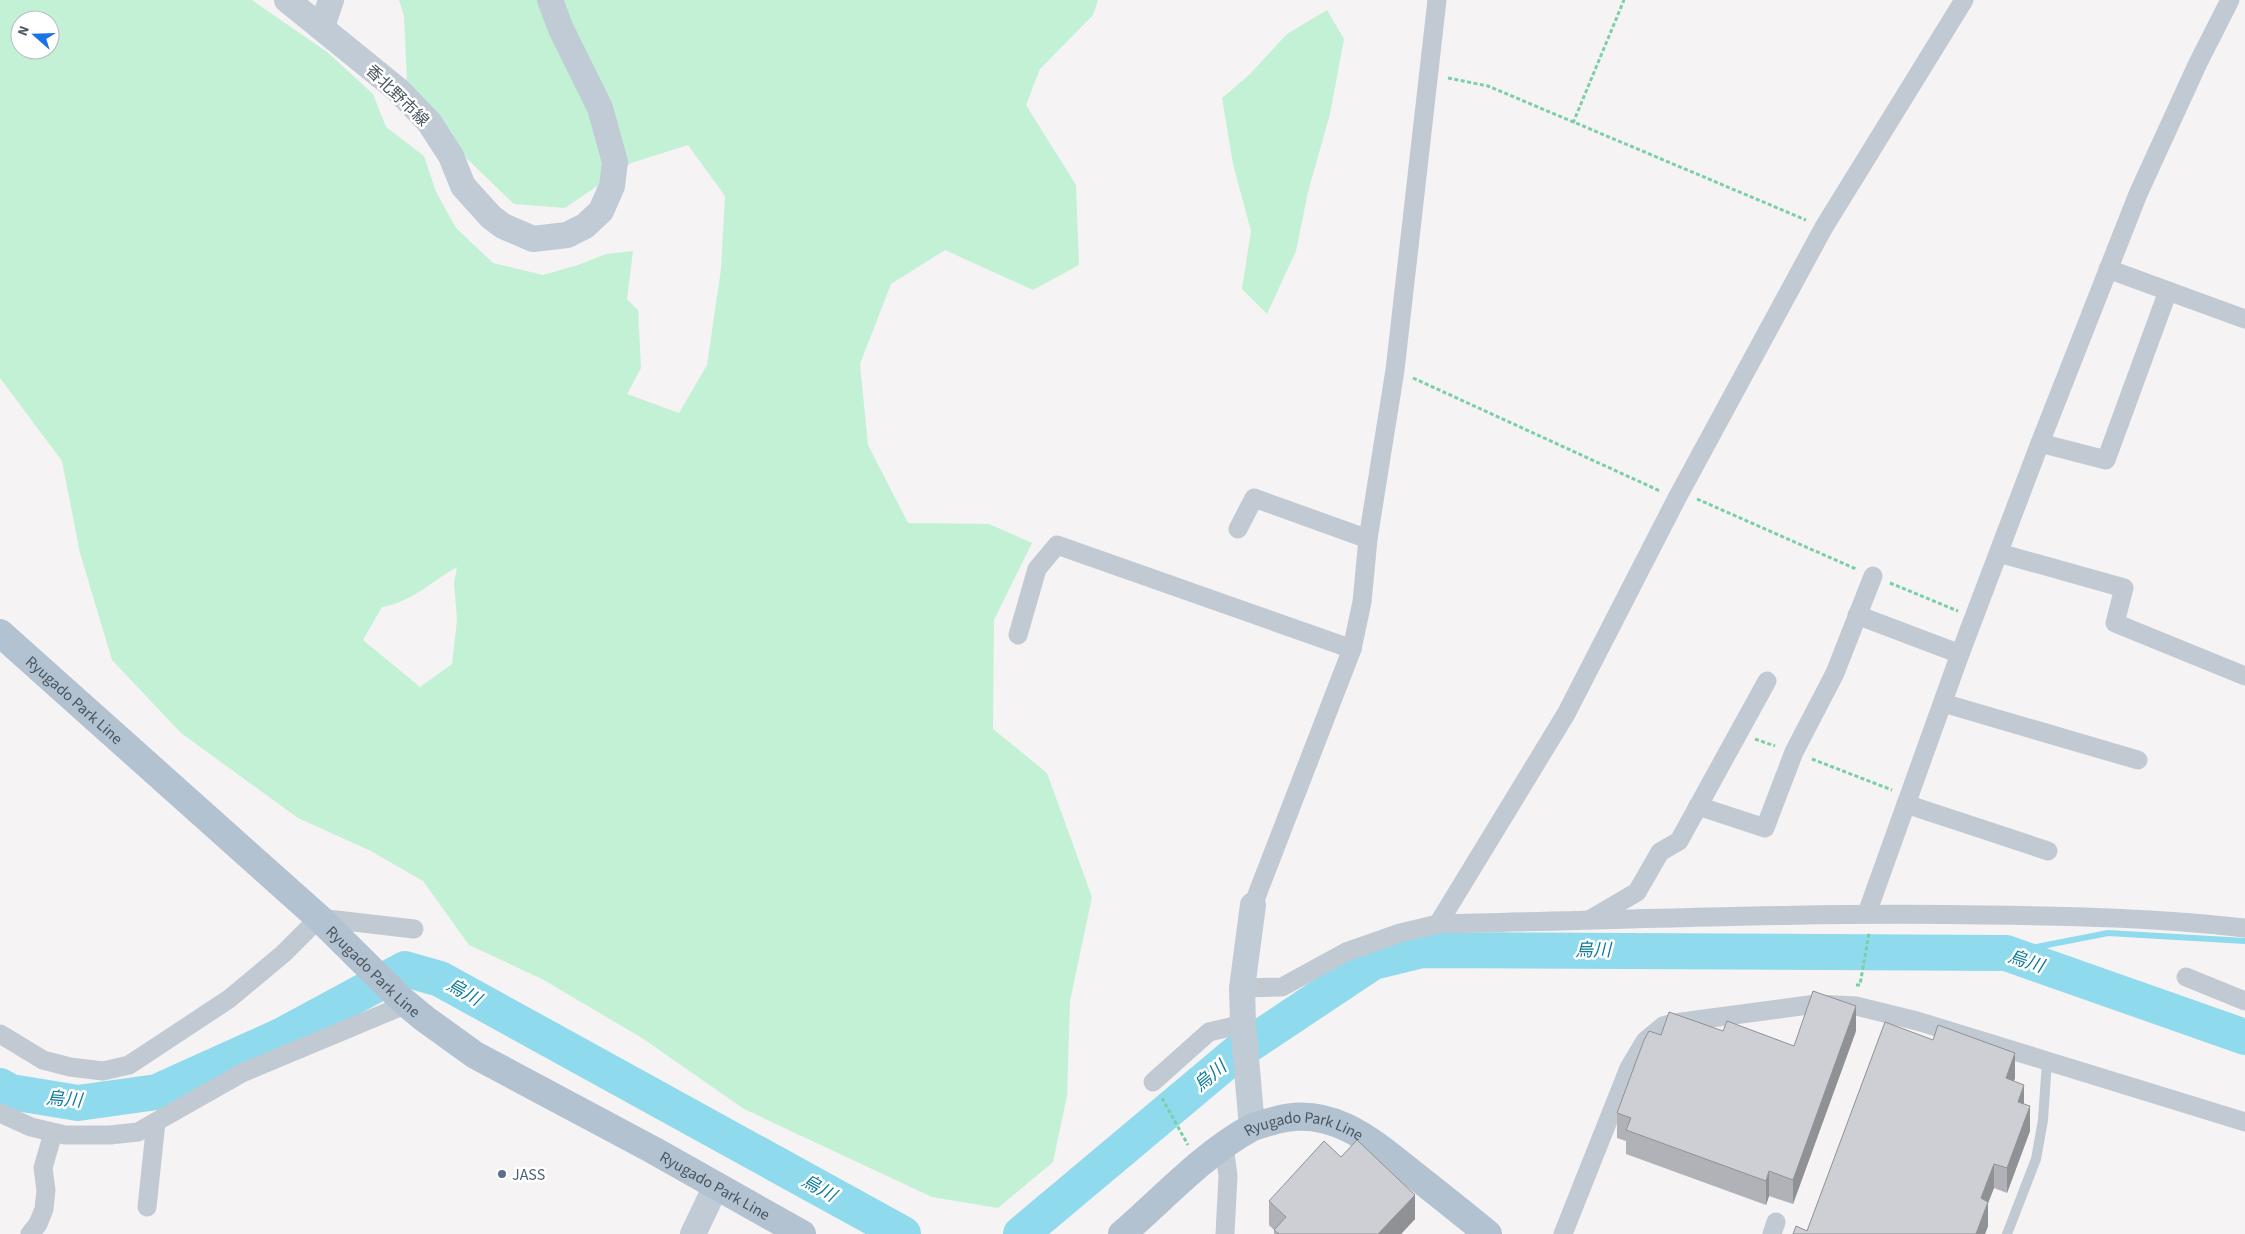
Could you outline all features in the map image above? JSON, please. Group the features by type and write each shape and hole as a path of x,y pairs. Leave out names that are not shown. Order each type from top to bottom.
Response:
{"main road":[{"name":"香北野市線","path":"287,0 398,90 430,122 451,156 463,186 491,217 517,234 533,239 567,235 585,226 601,211 612,186 616,162 600,108 561,29 550,0"},
{"path":"322,27 331,0"},
{"name":"Ryugado Park Line","path":"0,633 319,918 404,1002 475,1055 653,1150 802,1234"},
{"path":"1251,1115 1243,1024 1242,988 1253,905"},
{"name":"Ryugado Park Line","path":"1122,1234 1171,1189 1224,1146 1251,1115 1311,1116 1340,1124 1373,1142 1488,1234"},
{"path":"693,1234 716,1186"}],"street":[{"path":"1253,905 1352,650 1362,602 1368,539 1395,370 1430,75 1437,0"},
{"path":"1438,924 1566,714 1679,495 1824,227 1964,0"},
{"path":"1870,913 1960,654 2108,269 2138,194 2198,63 2230,0"},
{"path":"2108,269 2245,319"},
{"path":"2040,443 2106,460 2168,291"},
{"path":"1238,529 1254,498 1368,539"},
{"path":"1018,634 1037,569 1057,545 1352,650"},
{"path":"1999,553 2124,588 2115,623 2245,676"},
{"path":"1698,806 1766,828 1794,752 1835,673 1873,576"},
{"path":"1857,615 1960,654"},
{"path":"1587,920 1637,892 1660,852 1679,841 1767,681"},
{"path":"1943,703 2138,760"},
{"path":"1908,800 2048,851"},
{"path":"1242,988 1282,987 1346,952 1438,924 1870,913 2080,916 2212,924 2245,928"},
{"path":"0,1034 43,1060 61,1065 103,1071 129,1065 229,999 283,954 319,918 414,929"},
{"path":"2186,977 2245,1001"},
{"path":"0,1113 31,1127 65,1135 110,1135 138,1132 242,1073 404,1002"},
{"path":"1563,1234 1629,1068 1645,1041 1663,1026 1816,1004 1856,1006 1917,1021 2245,1122"},
{"path":"1158,1090 1209,1032 1243,1024"},
{"path":"147,1207 156,1122"},
{"path":"30,1234 38,1224 44,1209 46,1190 43,1168 53,1133"},
{"path":"1224,1146 1228,1176 1225,1234"}],"lane":[{"path":"2007,1234 2036,1159 2043,1120 2047,1061"}],"path":[{"path":"1573,123 1624,0"},
{"path":"1430,75 1488,86 1824,227"},
{"path":"1395,370 1679,495 1974,618"},
{"path":"1738,733 1794,752 1908,800"},
{"path":"1860,985 1870,913"},
{"path":"1158,1090 1190,1148"}],"green space":[{"path":"0,0 252,0 327,52 373,94 386,127 424,156 436,192 456,228 493,263 543,275 578,265 606,254 633,251 627,299 638,310 641,368 627,394 679,413 707,365 721,269 725,196 688,145 631,163 565,208 514,204 461,153 407,83 404,16 399,0 1098,0 1093,15 1040,69 1026,105 1076,185 1079,265 1033,290 945,250 891,284 860,364 868,445 908,523 989,524 1032,543 994,620 993,729 1047,773 1092,897 1070,1001 1067,1096 1053,1162 998,1208 932,1197 744,1109 642,1038 542,979 469,945 423,881 371,851 298,818 181,733 112,660 80,553 62,461 0,378","holes":["457,567 454,583 457,620 452,664 420,687 363,640 382,607 403,601"]},
{"path":"1327,10 1344,39 1330,114 1308,192 1296,251 1267,314 1242,289 1251,231 1233,164 1222,98 1249,75 1287,34"}],"building":[{"path":"1813,991 1856,1006 1793,1180 1769,1171 1766,1181 1626,1130 1631,1118 1617,1113 1644,1040 1649,1031 1661,1035 1669,1012 1723,1031 1727,1021 1794,1046"},
{"path":"1885,1022 1933,1040 1938,1025 2015,1053 2006,1078 2024,1085 2018,1102 2030,1106 2007,1168 1994,1164 1981,1198 1988,1202 1976,1234 1793,1234 1796,1226 1807,1231"},
{"path":"1357,1140 1415,1195 1378,1234 1279,1234 1274,1230 1286,1217 1269,1201 1324,1141 1341,1157"}],"waterway":[{"path":"2006,953 2108,933 2245,941"},
{"name":"烏川","path":"1021,1234 1238,1052 1373,962 1422,950 2006,953 2245,1037"},
{"name":"烏川","path":"0,1086 11,1092 78,1103 157,1092 281,1036 405,969 440,979 903,1234"}],"place":[{"name":"JASS","path":"502,1174"}]}
